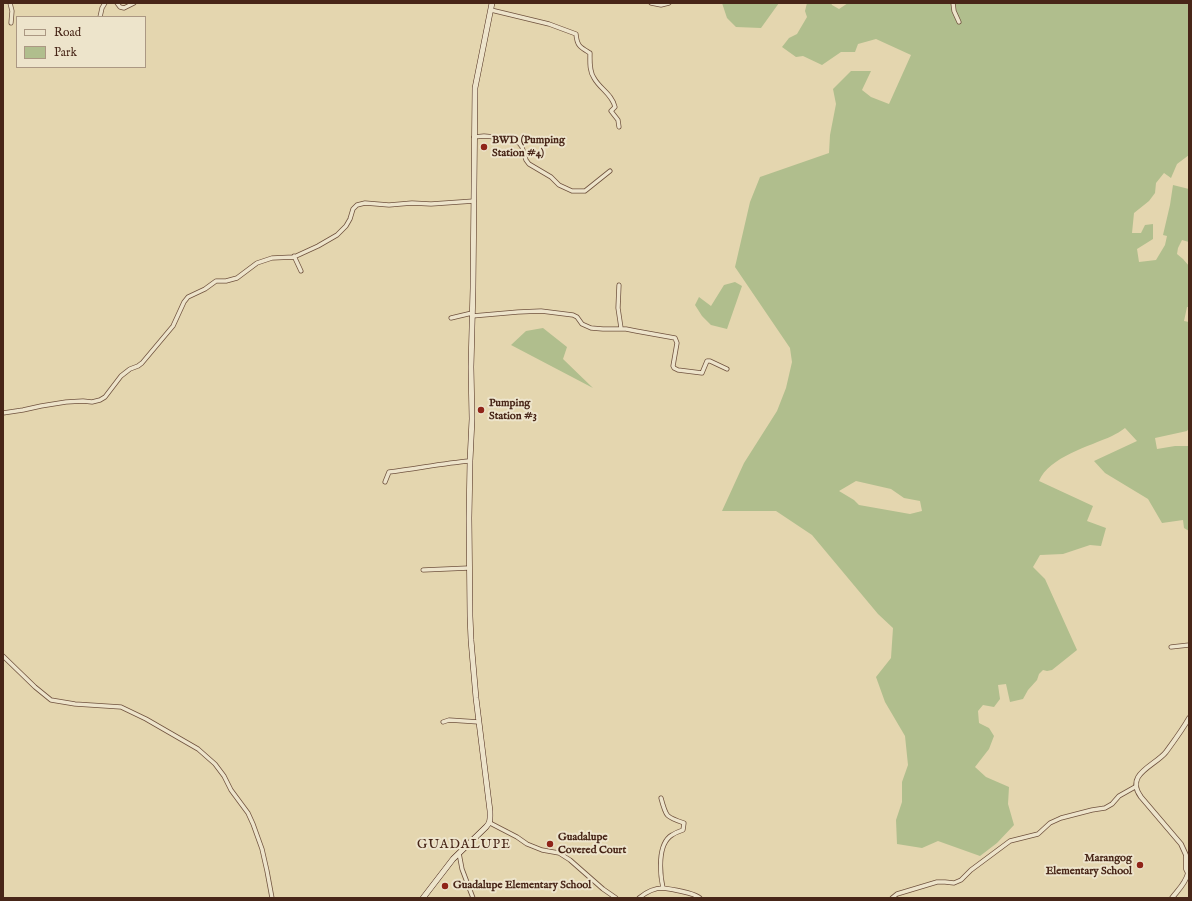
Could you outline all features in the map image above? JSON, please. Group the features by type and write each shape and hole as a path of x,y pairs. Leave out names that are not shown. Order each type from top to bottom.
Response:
{"main road":[{"path":"423,898 453,859 490,823 490,811 476,698 471,640 469,568 472,419 471,367 474,201 474,88 492,3"}],"street":[{"path":"10,3 12,23"},
{"path":"100,16 105,3"},
{"path":"116,3 120,7 124,8 134,3"},
{"path":"651,3 661,5 669,3"},
{"path":"953,3 954,11 959,22"},
{"path":"491,10 549,24 576,34 577,43 582,49 590,53 590,65 593,78 614,101 615,107 611,111 618,120 619,127"},
{"path":"474,137 484,136 506,138 519,143 529,164 551,177 559,185 572,191 586,191 610,171"},
{"path":"3,413 66,402 92,402 100,400 105,397 121,376 130,369 142,363 173,326 184,302 188,298 216,281 226,281 237,278 257,263 272,258 294,256 318,246 337,235 346,226 350,219 352,209 357,205 412,203 431,204 474,201"},
{"path":"294,256 301,272"},
{"path":"619,285 618,308 622,328"},
{"path":"451,318 472,315 541,311 573,314 582,324 591,328 603,330 622,328 675,338 677,343 673,366 678,370 702,373 710,361 728,368"},
{"path":"385,482 390,472 470,461"},
{"path":"423,570 469,568"},
{"path":"1171,647 1189,645"},
{"path":"3,656 34,687 51,700 75,704 122,707 198,749 215,764 253,824 262,849 272,898"},
{"path":"892,898 897,894 937,882 954,884 1010,841 1038,834 1050,823 1061,818 1105,808 1112,804 1119,796 1135,786 1140,774 1165,752 1189,718"},
{"path":"443,722 449,720 479,722"},
{"path":"1135,786 1136,791 1181,844 1186,855 1187,877 1172,898"},
{"path":"661,798 666,815 684,823 684,830 671,835 666,842 660,857 660,878 663,888"},
{"path":"490,823 527,844 542,850 559,853 570,860 603,889 616,898"},
{"path":"459,853 462,869 473,898"},
{"path":"639,898 648,892 663,888 688,893 700,898"}],"green space":[{"path":"722,3 779,3 761,28 736,27 727,18"},
{"path":"807,3 831,3 839,9 848,3 1189,3 1189,155 1177,164 1171,178 1164,173 1156,183 1155,193 1149,201 1134,213 1132,233 1141,233 1145,225 1153,224 1153,239 1137,249 1139,262 1156,260 1165,245 1167,236 1163,235 1173,185 1189,189 1189,242 1182,240 1177,254 1189,266 1189,307 1187,307 1184,321 1189,322 1189,428 1187,431 1155,438 1157,449 1175,446 1189,446 1189,531 1184,528 1183,520 1162,523 1148,499 1105,473 1094,461 1137,441 1125,428 1112,436 1071,453 1052,465 1044,473 1039,481 1093,506 1087,521 1106,528 1101,546 1090,545 1063,554 1040,555 1033,567 1045,579 1077,650 1052,670 1043,670 1023,699 1010,702 1006,684 998,685 1000,699 994,707 983,705 978,711 979,723 989,728 994,736 989,749 975,767 986,777 1009,787 1008,804 1014,825 997,843 980,856 938,841 922,848 897,844 896,820 902,802 902,782 908,765 905,736 885,702 876,677 891,658 893,628 878,614 812,535 776,511 722,511 744,463 777,411 786,388 792,362 790,348 735,267 750,202 760,177 829,153 830,135 836,104 833,89 851,71 871,71 862,90 871,97 889,104 911,55 876,39 858,44 855,52 841,52 822,65 803,56 796,57 782,47 789,38 797,34 807,17 805,11","holes":["856,481 891,489 904,498 920,501 922,511 910,514 859,505 854,500 839,491"]},
{"path":"735,282 742,286 727,329 711,325 702,316 695,305 699,297 711,306 724,285"},
{"path":"543,328 567,347 563,359 593,388 511,345 526,331"}],"place":[{"name":"BWD (Pumping Station #4)","path":"484,147"},
{"name":"Pumping Station #3","path":"481,410"},
{"name":"Guadalupe Covered Court","path":"550,844"},
{"name":"Marangog Elementary School","path":"1140,865"},
{"name":"Guadalupe Elementary School","path":"445,886"}],"district":[{"name":"GUADALUPE","path":"464,845"}]}
